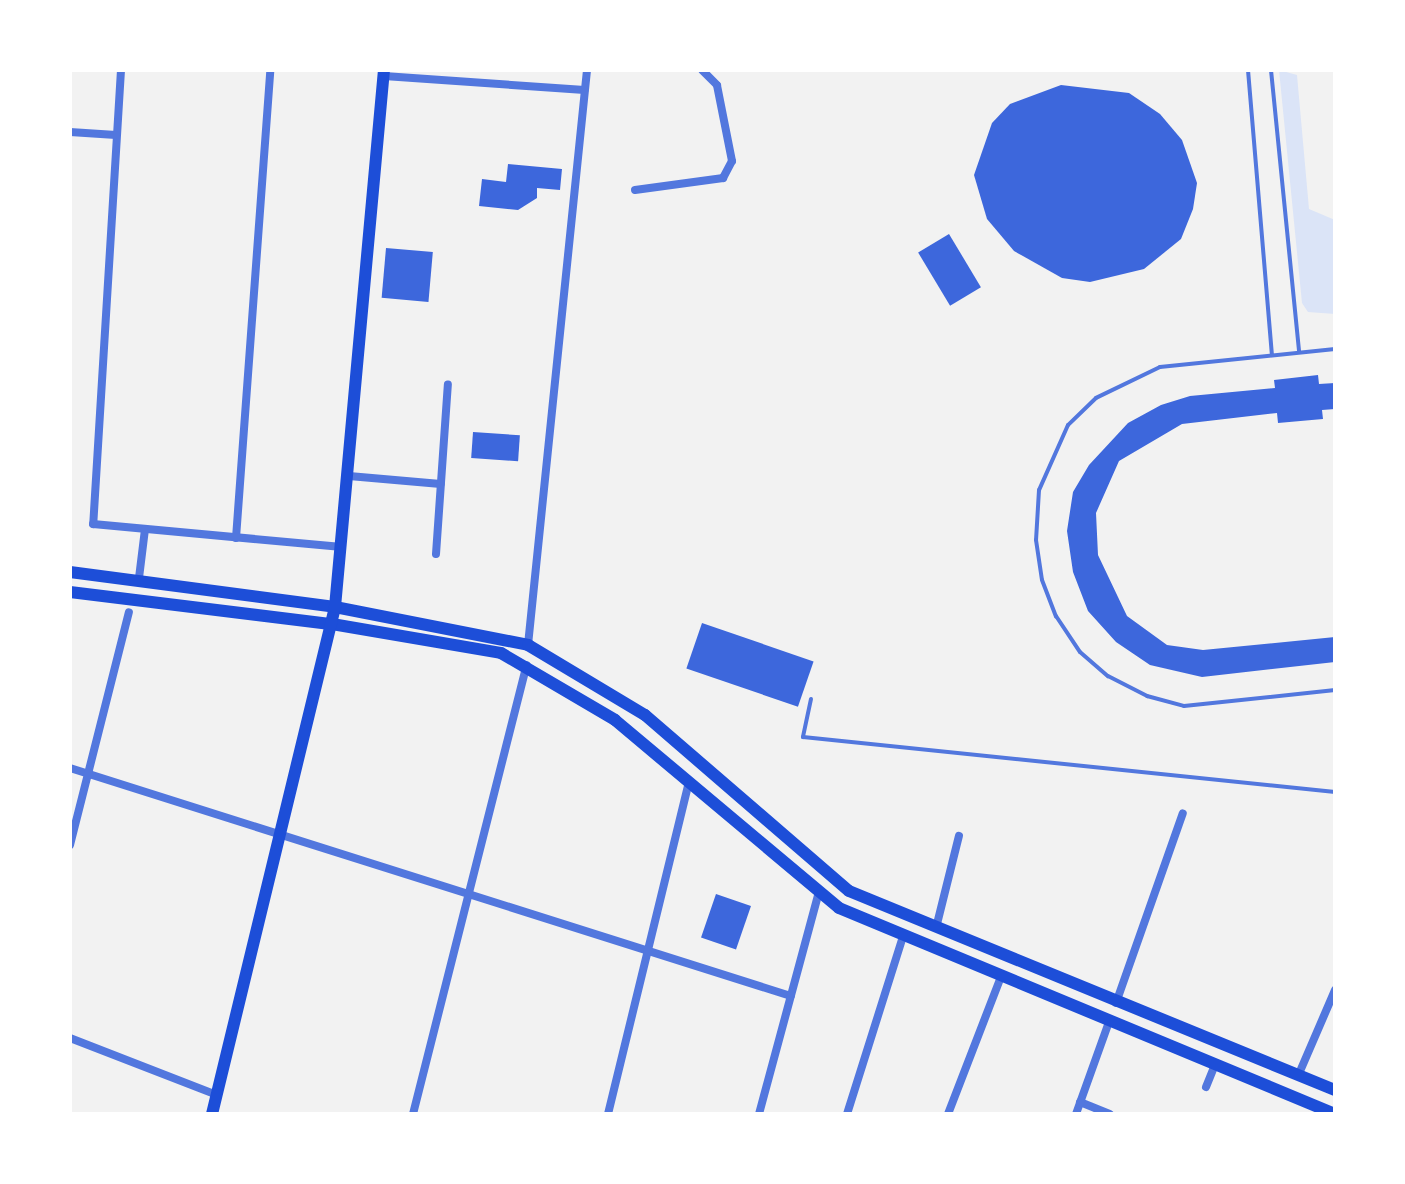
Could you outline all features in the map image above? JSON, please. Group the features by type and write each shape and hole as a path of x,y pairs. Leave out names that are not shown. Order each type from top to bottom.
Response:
{"main road":[{"path":"212,1114 335,607 384,73"},
{"path":"70,572 139,578 335,607 528,645 645,715 822,873 849,891 1116,1004 1335,1090"},
{"path":"70,592 332,624 479,647 527,665 615,720 689,778 818,895 903,936 1331,1113"},
{"path":"527,665 528,645"}],"street":[{"path":"121,70 93,524 342,547"},
{"path":"236,538 270,70"},
{"path":"528,645 587,70"},
{"path":"635,190 723,178 732,161 717,85 702,70"},
{"path":"384,73 585,90"},
{"path":"70,132 116,135"},
{"path":"436,554 448,384"},
{"path":"349,476 441,484"},
{"path":"139,578 145,529"},
{"path":"70,845 129,612"},
{"path":"413,1114 527,665"},
{"path":"70,768 791,996"},
{"path":"608,1114 689,778"},
{"path":"1116,1004 1183,813"},
{"path":"936,928 959,836"},
{"path":"759,1114 818,895"},
{"path":"847,1114 903,936"},
{"path":"948,1114 1001,977"},
{"path":"1298,1076 1335,990"},
{"path":"1076,1114 1109,1022"},
{"path":"70,1038 217,1095"},
{"path":"1206,1087 1215,1065"},
{"path":"1080,1102 1110,1114"}],"lane":[{"path":"1248,70 1273,355"},
{"path":"1271,70 1299,352"},
{"path":"1335,349 1160,367 1096,398 1068,425 1039,490 1036,540 1042,580 1056,616 1080,652 1108,676 1147,696 1184,706 1335,690"},
{"path":"811,699 803,737 1335,792"}],"shaded area":[{"path":"1279,70 1297,75 1309,209 1335,220 1335,314 1308,312 1302,303"}],"building":[{"path":"1061,85 1129,93 1160,114 1182,140 1197,183 1193,209 1181,239 1144,269 1090,282 1062,278 1014,251 987,219 974,175 992,123 1010,104"},
{"path":"508,164 562,169 560,190 537,188 537,198 518,210 479,206 482,179 506,182"},
{"path":"949,234 981,287 950,306 918,253"},
{"path":"386,248 433,252 428,302 382,298"},
{"path":"1318,375 1319,384 1335,383 1335,409 1322,410 1323,419 1278,423 1277,413 1182,424 1119,461 1096,513 1098,555 1127,616 1167,645 1203,650 1335,637 1335,662 1202,677 1150,665 1116,642 1088,611 1073,572 1067,531 1073,492 1089,465 1128,423 1161,405 1190,396 1275,388 1274,380"},
{"path":"473,432 520,435 518,461 471,458"},
{"path":"702,623 814,661 798,707 686,668"},
{"path":"716,894 751,906 736,950 701,937"}]}
